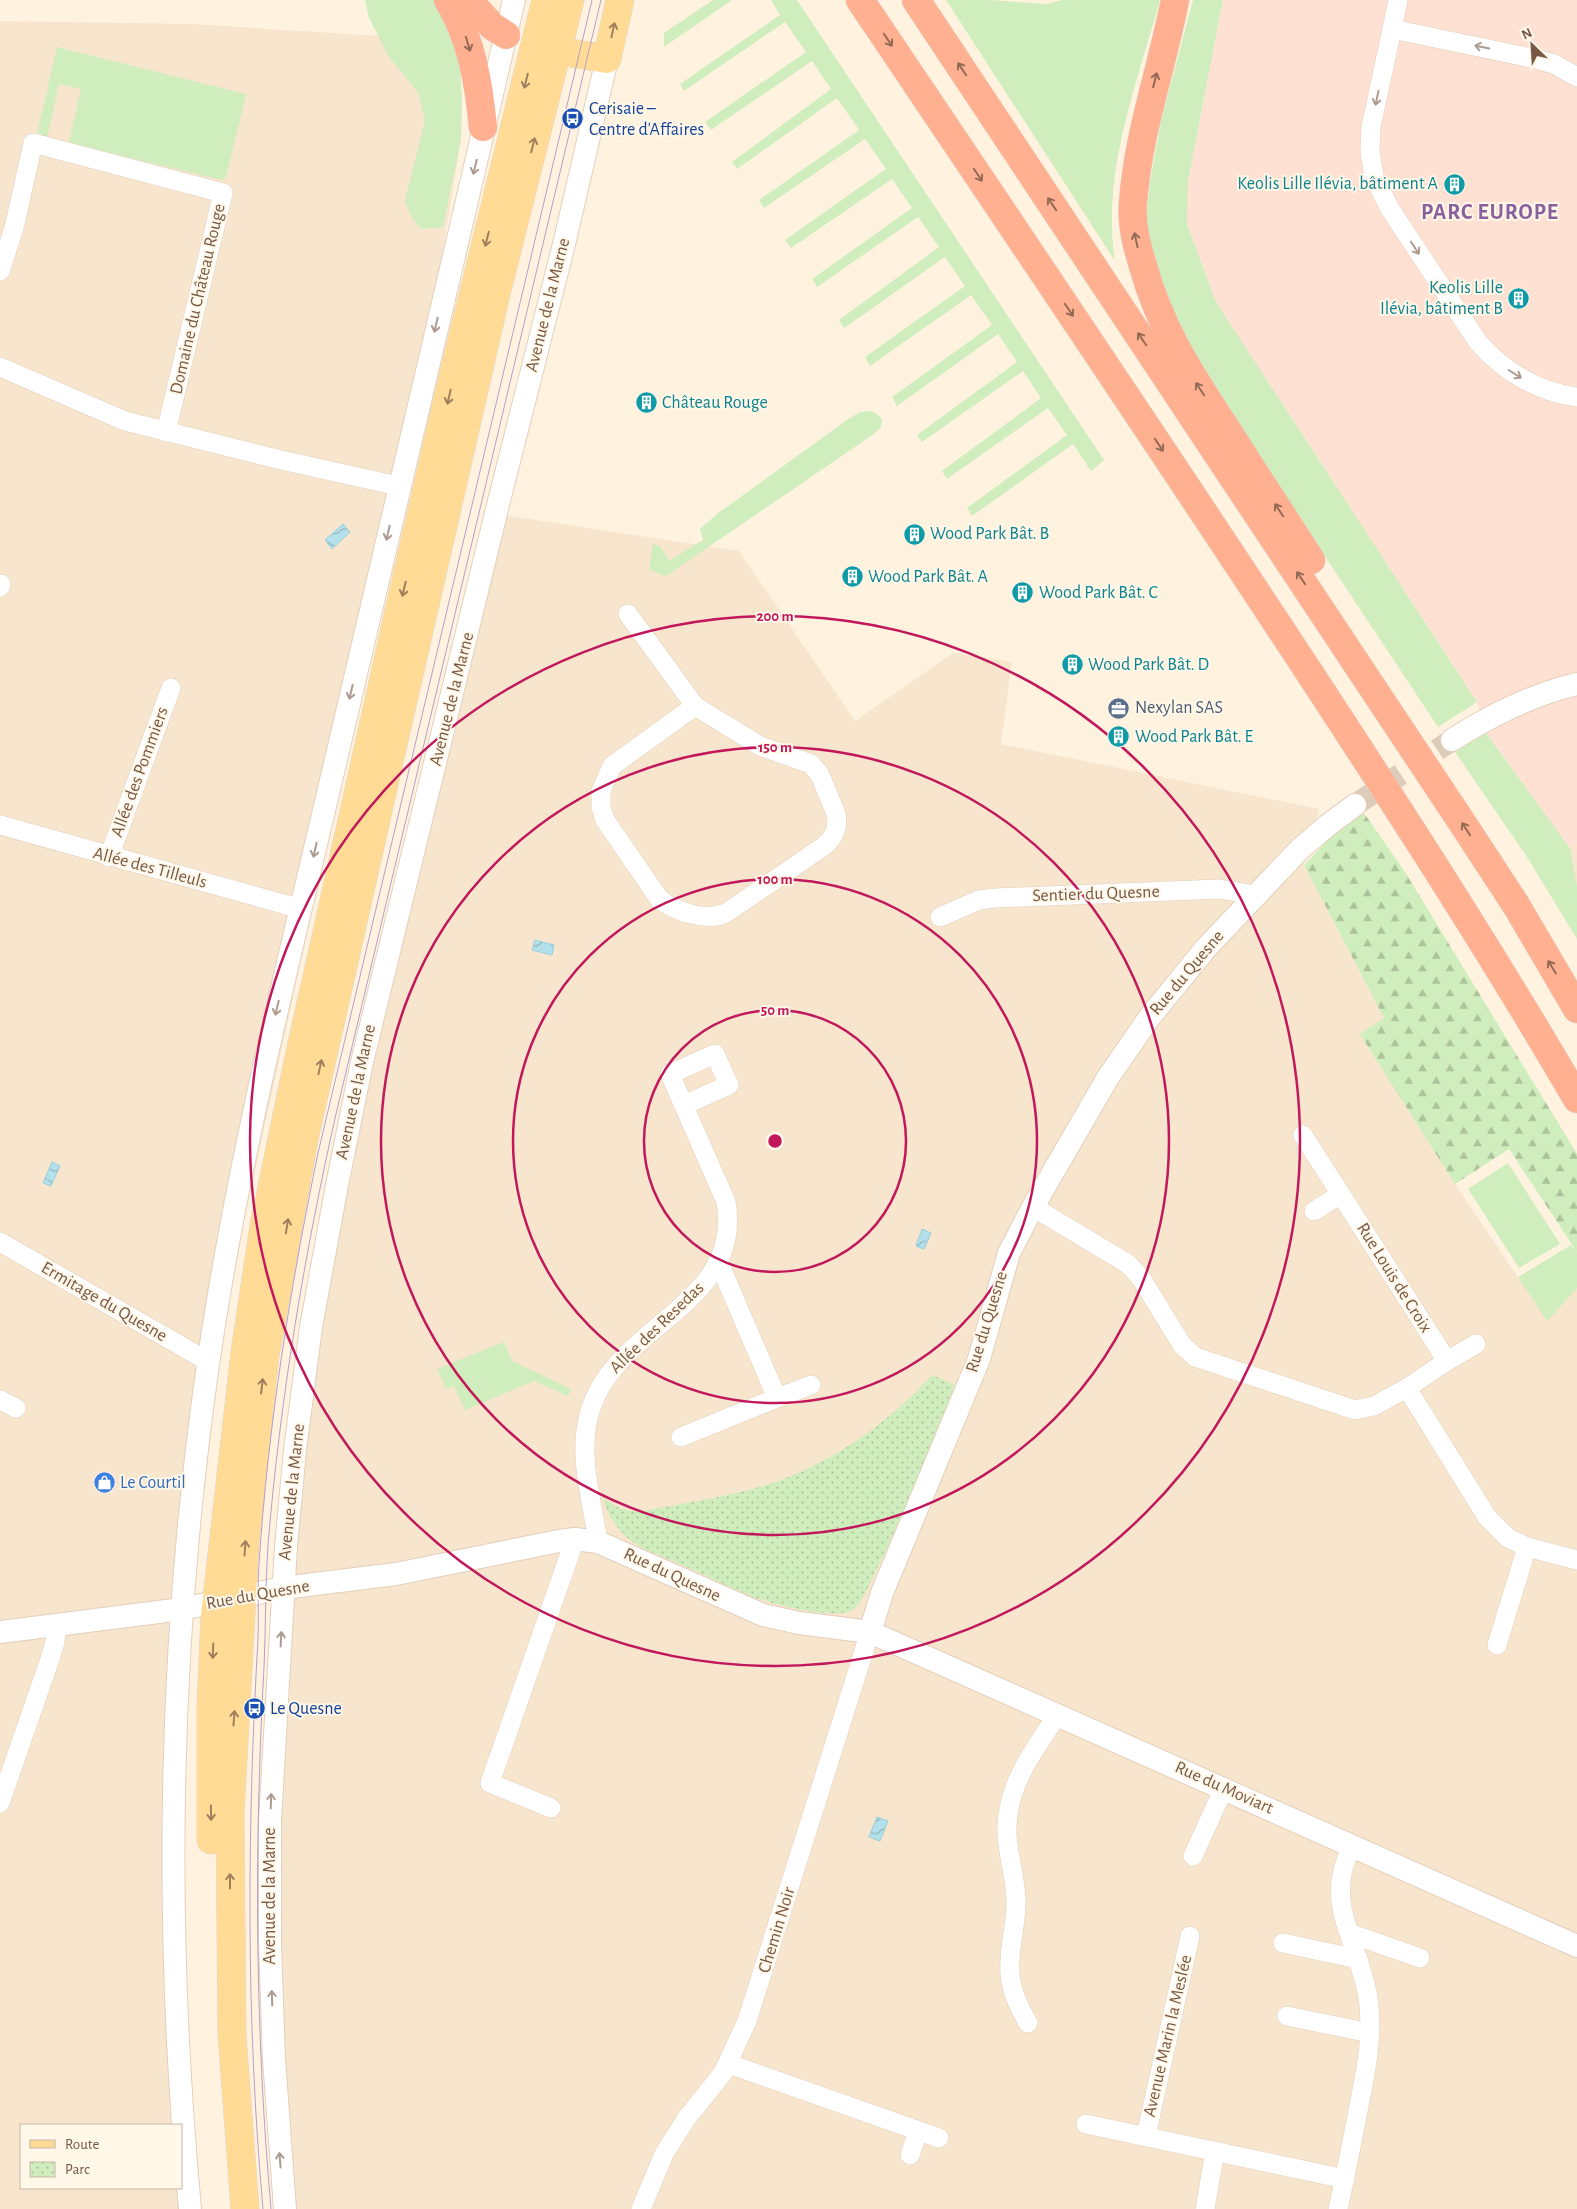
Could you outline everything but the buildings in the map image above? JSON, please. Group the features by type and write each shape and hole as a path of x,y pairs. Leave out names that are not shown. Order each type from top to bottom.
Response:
{"highway":[{"path":"448,0 463,29 470,52 479,94 483,127"},
{"path":"468,0 492,26 506,35"},
{"path":"860,0 1388,792 1528,1014 1577,1099"},
{"path":"916,0 1386,706 1516,906 1577,1009"},
{"path":"1175,0 1144,126 1133,204 1136,239 1145,273 1162,320 1176,351 1325,584 1355,638 1386,706"}],"main road":[{"path":"226,2209 222,2175 215,2019 211,1850 212,1705 229,1599 250,1497 265,1356 304,1139 496,294 545,50 546,0"},
{"path":"545,50 570,0"},
{"name":"Avenue de la Marne","path":"607,59 620,0"},
{"path":"506,35 545,50 607,59"},
{"path":"229,1599 230,1912 233,2064 245,2209"}],"street":[{"path":"190,2209 179,2054 174,1845 182,1609 194,1476 209,1362 253,1112 398,486 514,0"},
{"path":"1398,0 1370,140 1372,165 1379,188 1395,218 1471,334 1485,350 1501,365 1541,388 1577,397"},
{"path":"1392,29 1536,58 1554,64 1577,77"},
{"name":"Avenue de la Marne","path":"285,2209 274,2059 269,1870 271,1798 283,1588 295,1450 307,1356 320,1270 353,1103 499,501 565,240 607,59"},
{"name":"Domaine du Château Rouge","path":"0,272 14,228 33,143 223,193 166,432"},
{"path":"0,367 117,418 166,432 398,486"},
{"path":"628,614 695,706 760,746 811,764 820,775 837,821 834,834 824,846 726,913 713,918 672,907 660,900 606,820 601,807 604,782 612,766 695,706"},
{"path":"1452,740 1514,705 1547,692 1577,684"},
{"name":"Allée des Pommiers","path":"109,857 171,688"},
{"name":"Rue du Quesne","path":"0,1632 182,1609 283,1588 396,1574 545,1543 574,1540 598,1542 763,1615 799,1623 870,1632 882,1593 979,1359 1009,1253 1103,1087 1138,1034 1206,948 1255,895 1314,836 1355,805"},
{"name":"Allée des Tilleuls","path":"0,825 109,857 301,909"},
{"name":"Sentier du Quesne","path":"940,917 979,900 996,898 1219,889 1255,895"},
{"name":"Allée des Resedas","path":"598,1542 584,1450 587,1421 596,1395 620,1360 680,1308 719,1263 726,1243 728,1228 726,1202 684,1105"},
{"name":"Rue Louis de Croix","path":"1303,1135 1447,1361"},
{"path":"1314,1211 1341,1194"},
{"path":"1033,1208 1128,1264 1141,1278 1182,1346 1195,1357 1355,1410 1374,1406 1407,1388 1476,1344"},
{"name":"Ermitage du Quesne","path":"0,1242 209,1362"},
{"name":"Allée des Resedas","path":"719,1263 777,1398"},
{"path":"681,1437 811,1385"},
{"path":"1407,1388 1487,1517 1508,1538 1527,1546 1577,1560"},
{"path":"551,1808 490,1783 574,1540"},
{"path":"1498,1645 1527,1546"},
{"path":"0,1802 52,1650 58,1625"},
{"name":"Rue du Moviart","path":"870,1632 1577,1946"},
{"name":"Chemin Noir","path":"641,2209 658,2166 671,2141 729,2064 760,1986 870,1632"},
{"path":"1028,2023 1015,1995 1010,1973 1016,1904 1015,1887 1007,1847 1006,1825 1009,1804 1020,1774 1058,1714"},
{"path":"1193,1856 1224,1788"},
{"path":"1338,2209 1367,2069 1370,2032 1367,1993 1342,1907 1340,1882 1345,1860 1352,1846"},
{"path":"1349,1933 1420,1958"},
{"name":"Avenue Marin la Meslée","path":"1146,2136 1190,1936"},
{"path":"1283,1943 1358,1959"},
{"path":"1287,2016 1370,2032"},
{"path":"729,2064 940,2138"},
{"name":"Avenue Marin la Meslée","path":"1086,2124 1345,2178"},
{"path":"910,2155 918,2131"},
{"path":"1205,2209 1215,2151"}],"shaded area":[{"path":"1223,0 1577,0 1577,843 1570,848 1486,733 1477,702 1216,302 1187,224 1188,181"},
{"path":"0,21 192,24 458,41 462,97 461,139 405,488 243,1225 173,1623 179,2124 20,2124 20,2189 181,2189 183,2209 0,2209"},
{"path":"490,513 739,551 855,721 953,653 1012,662 1001,744 1319,809 1304,865 1384,1018 1361,1034 1455,1184 1547,1320 1577,1288 1577,2209 294,2209 277,1952 277,1605 315,1263"},
{"path":"1577,843 1577,886 1570,848"}],"green space":[{"path":"365,0 435,0 458,41 462,97 461,139 443,227 421,229 411,216 405,201 425,121 418,92 389,57 369,18"},
{"path":"713,0 732,0 664,47 664,33"},
{"path":"771,0 797,0 1104,460 1091,471 1073,444 972,516 967,508 1067,435 1048,408 947,479 942,471 1041,398 1023,371 922,442 917,435 1017,362 998,334 897,406 892,397 992,325 971,295 870,366 865,357 965,286 945,257 844,328 839,320 939,247 918,217 817,287 812,279 912,208 892,179 791,248 785,240 886,169 865,139 764,208 759,200 859,130 837,98 737,169 732,162 831,89 812,61 711,130 705,122 806,52 785,22 684,91 680,84 780,15"},
{"path":"946,0 990,0 1047,4 1062,0 1160,0 1132,96 1117,162 1112,228 1115,261"},
{"path":"1193,0 1223,0 1188,181 1187,224 1216,302 1477,702 1438,727 1220,398 1178,323 1153,255 1146,223 1150,182 1161,121"},
{"path":"57,47 246,94 226,177 222,180 69,143 81,89 59,84 47,138 37,134"},
{"path":"870,411 877,414 882,420 881,427 874,434 666,576 649,570 653,544 660,546 669,561 703,540 700,529 717,514 847,420 860,412"},
{"path":"1486,733 1570,848 1577,886 1577,939 1527,857 1455,752"},
{"path":"1362,810 1405,872 1577,1154 1577,1252 1509,1149 1455,1184 1360,1034 1384,1018 1304,865 1329,839"},
{"path":"1508,1163 1560,1244 1519,1268 1468,1189"},
{"path":"1571,1245 1577,1252 1577,1288 1547,1321 1518,1277"},
{"path":"504,1342 512,1361 571,1389 568,1396 534,1381 465,1410 454,1386 446,1389 437,1369"},
{"path":"932,1375 955,1385 886,1550 861,1601 854,1609 847,1612 826,1613 799,1609 769,1602 736,1590 634,1543 618,1528 607,1510 603,1497 620,1508 640,1512 738,1493 793,1475 816,1465 858,1440 897,1409"}],"water":[{"path":"343,524 350,532 332,549 325,540"},
{"path":"535,940 554,945 552,955 532,950"},
{"path":"52,1162 60,1166 51,1186 43,1183"},
{"path":"922,1229 931,1233 924,1249 916,1246"},
{"path":"877,1817 888,1821 880,1841 869,1837"}],"tunnel":[{"path":"1355,805 1452,740"}],"tram line":[{"path":"263,2209 257,2138 251,1995 250,1853 259,1564 268,1461 281,1358 298,1255 318,1153 592,0"},
{"path":"271,2209 259,2006 259,1803 268,1545 279,1436 294,1328 324,1167 336,1114 601,0"}],"place":[{"name":"Cerisaie – Centre d'Affaires","path":"573,119"},
{"name":"Keolis Lille Ilévia, bâtiment A","path":"1454,184"},
{"name":"Keolis Lille Ilévia, bâtiment B","path":"1519,298"},
{"name":"Château Rouge","path":"646,403"},
{"name":"Wood Park Bât. B","path":"914,534"},
{"name":"Wood Park Bât. A","path":"852,577"},
{"name":"Wood Park Bât. C","path":"1023,593"},
{"name":"Wood Park Bât. D","path":"1072,665"},
{"name":"Nexylan SAS","path":"1119,708"},
{"name":"Wood Park Bât. E","path":"1119,737"},
{"name":"Le Courtil","path":"104,1483"},
{"name":"Le Quesne","path":"254,1709"}],"district":[{"name":"PARC EUROPE","path":"1490,212"}]}
